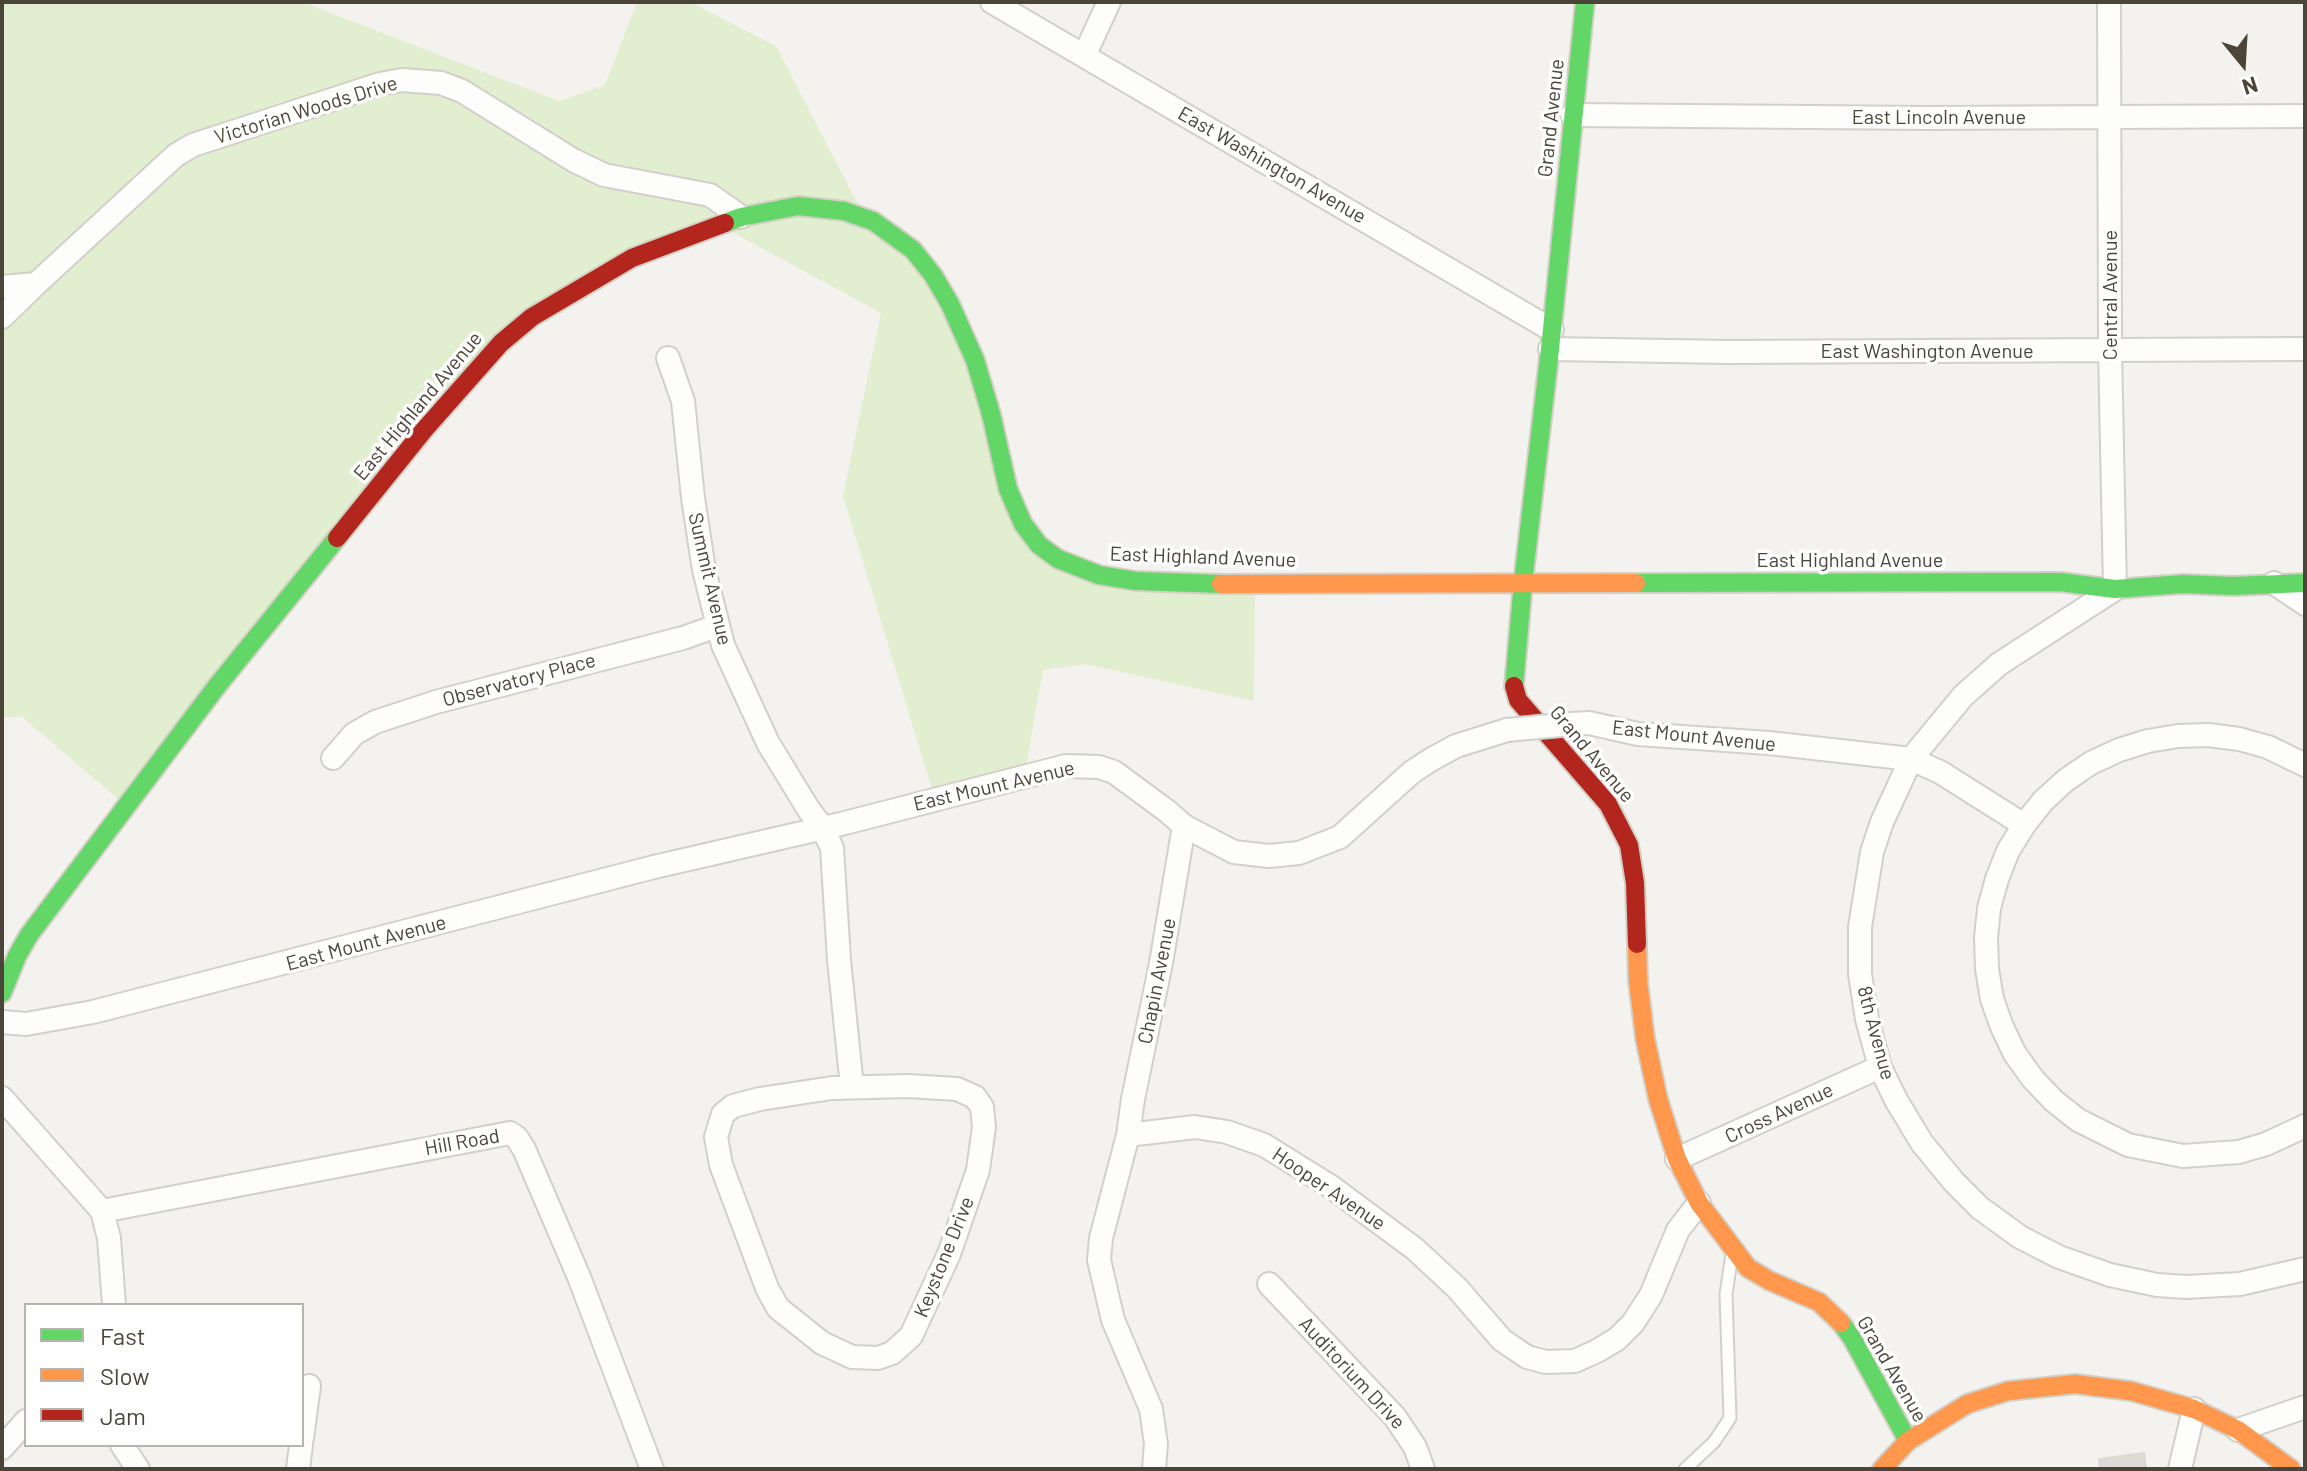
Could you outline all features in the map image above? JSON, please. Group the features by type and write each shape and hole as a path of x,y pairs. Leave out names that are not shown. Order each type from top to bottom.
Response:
{"street":[{"name":"East Washington Avenue","path":"992,2 1551,339 1729,352 2305,349"},
{"path":"1084,56 1109,2"},
{"name":"Grand Avenue","path":"1585,2 1514,689 1518,700 1608,804 1629,845 1635,883 1638,981 1645,1038 1658,1099 1677,1159 1699,1203 1748,1268 1819,1302 1841,1323 1908,1441"},
{"name":"Central Avenue","path":"2109,2 2110,350 2115,589"},
{"name":"Victorian Woods Drive","path":"2,317 176,155 193,145 380,84 402,80 441,83 462,91 573,160 604,175 710,195 741,217"},
{"name":"East Lincoln Avenue","path":"1572,115 2305,116"},
{"name":"East Highland Avenue","path":"2,993 29,935 217,686 424,430 492,353 532,317 632,258 741,217 798,206 844,211 880,224 913,250 950,304 975,360 1008,489 1023,524 1039,545 1075,568 1099,575 1136,581 1208,583 2060,582 2115,589 2183,584 2233,586 2305,583"},
{"path":"2,287 36,284"},
{"name":"Summit Avenue","path":"668,358 683,401 704,570 723,645 768,743 822,827"},
{"path":"2274,583 2305,604"},
{"name":"8th Avenue","path":"2115,589 1999,664 1963,696 1911,759 1872,852 1860,927 1860,974 1867,1019 1880,1067 1922,1143 1954,1182 1980,1208 2020,1237 2059,1257 2134,1281 2186,1287 2240,1284 2305,1269"},
{"name":"Observatory Place","path":"333,758 354,734 375,722 436,702 683,638 717,626"},
{"name":"East Mount Avenue","path":"2,1022 26,1024 93,1012 668,864 1066,766 1099,767 1114,772 1184,826 1218,846 1250,856 1314,849 1350,830 1412,772 1456,746 1507,730 1589,723 1638,734 1769,743 1911,759 1940,772 2024,825"},
{"path":"2305,765 2268,747 2239,739 2193,735 2148,741 2119,750 2078,772 2043,801 2024,825 2008,851 1997,879 1987,923 1987,969 1992,999 2002,1027 2015,1054 2033,1079 2078,1120 2102,1134 2155,1152 2183,1156 2239,1152 2266,1144 2305,1126"},
{"name":"Chapin Avenue","path":"1128,1135 1184,826"},
{"path":"822,827 832,848 852,1087"},
{"name":"Cross Avenue","path":"1677,1159 1880,1067"},
{"name":"Keystone Drive","path":"852,1087 957,1089 969,1092 982,1107 984,1127 978,1170 949,1254 924,1312 904,1343 892,1353 865,1359 852,1357 822,1343 778,1308 767,1288 721,1165 716,1137 723,1114 733,1106 760,1099 852,1087"},
{"path":"2,1098 102,1211 109,1238 110,1301"},
{"name":"Hooper Avenue","path":"1128,1135 1195,1127 1227,1132 1264,1145 1330,1186 1415,1249 1457,1288 1502,1340 1527,1357 1546,1362 1575,1361 1617,1339 1633,1323 1651,1295 1678,1230 1699,1203"},
{"name":"Hill Road","path":"102,1211 510,1133 524,1149 567,1248 652,1469"},
{"path":"1128,1135 1101,1238 1099,1260 1113,1320 1151,1409 1156,1444 1154,1469"},
{"name":"Auditorium Drive","path":"1269,1284 1395,1417 1411,1439 1423,1469"},
{"path":"1882,1469 1908,1441 1967,1404 2031,1387 2075,1384 2159,1398 2194,1409 2238,1430 2291,1469"},
{"path":"304,1423 309,1386"},
{"path":"2238,1430 2305,1407"},
{"path":"2180,1469 2194,1409"},
{"path":"2,1448 24,1423"},
{"path":"123,1447 138,1469"},
{"path":"298,1469 301,1447"}],"lane":[{"path":"1685,1469 1714,1442 1730,1418 1726,1294 1733,1250"}],"green space":[{"path":"2,2 302,2 559,101 605,85 637,2 690,2 776,46 865,218 949,303 1036,539 1111,583 1255,587 1254,701 1085,664 1043,670 1025,772 934,796 843,496 881,313 708,219 509,337 125,805 21,716 2,718"}],"building":[{"path":"2144,1453 2146,1469 2100,1469 2099,1459"}],"traffic: fast":[{"path":"1514,686 1585,2"},
{"path":"725,223 798,206 844,211 873,221 913,250 950,304 975,360 1008,489 1023,524 1039,545 1058,559 1099,575 1136,581 1221,584"},
{"path":"2,993 29,935 217,686 337,538"},
{"path":"1636,583 2060,582 2115,589 2183,584 2233,586 2305,583"},
{"path":"1841,1323 1908,1441"}],"traffic: slow":[{"path":"1221,584 1636,583"},
{"path":"1637,944 1645,1038 1658,1099 1677,1159 1699,1203 1748,1268 1819,1302 1841,1323"},
{"path":"1882,1469 1908,1441 1967,1404 2008,1391 2075,1384 2131,1391 2194,1409 2238,1430 2291,1469"}],"traffic: jam":[{"path":"337,538 424,430 501,343 532,317 632,258 725,223"},
{"path":"1514,686 1518,700 1608,804 1629,845 1635,883 1637,944"}]}
